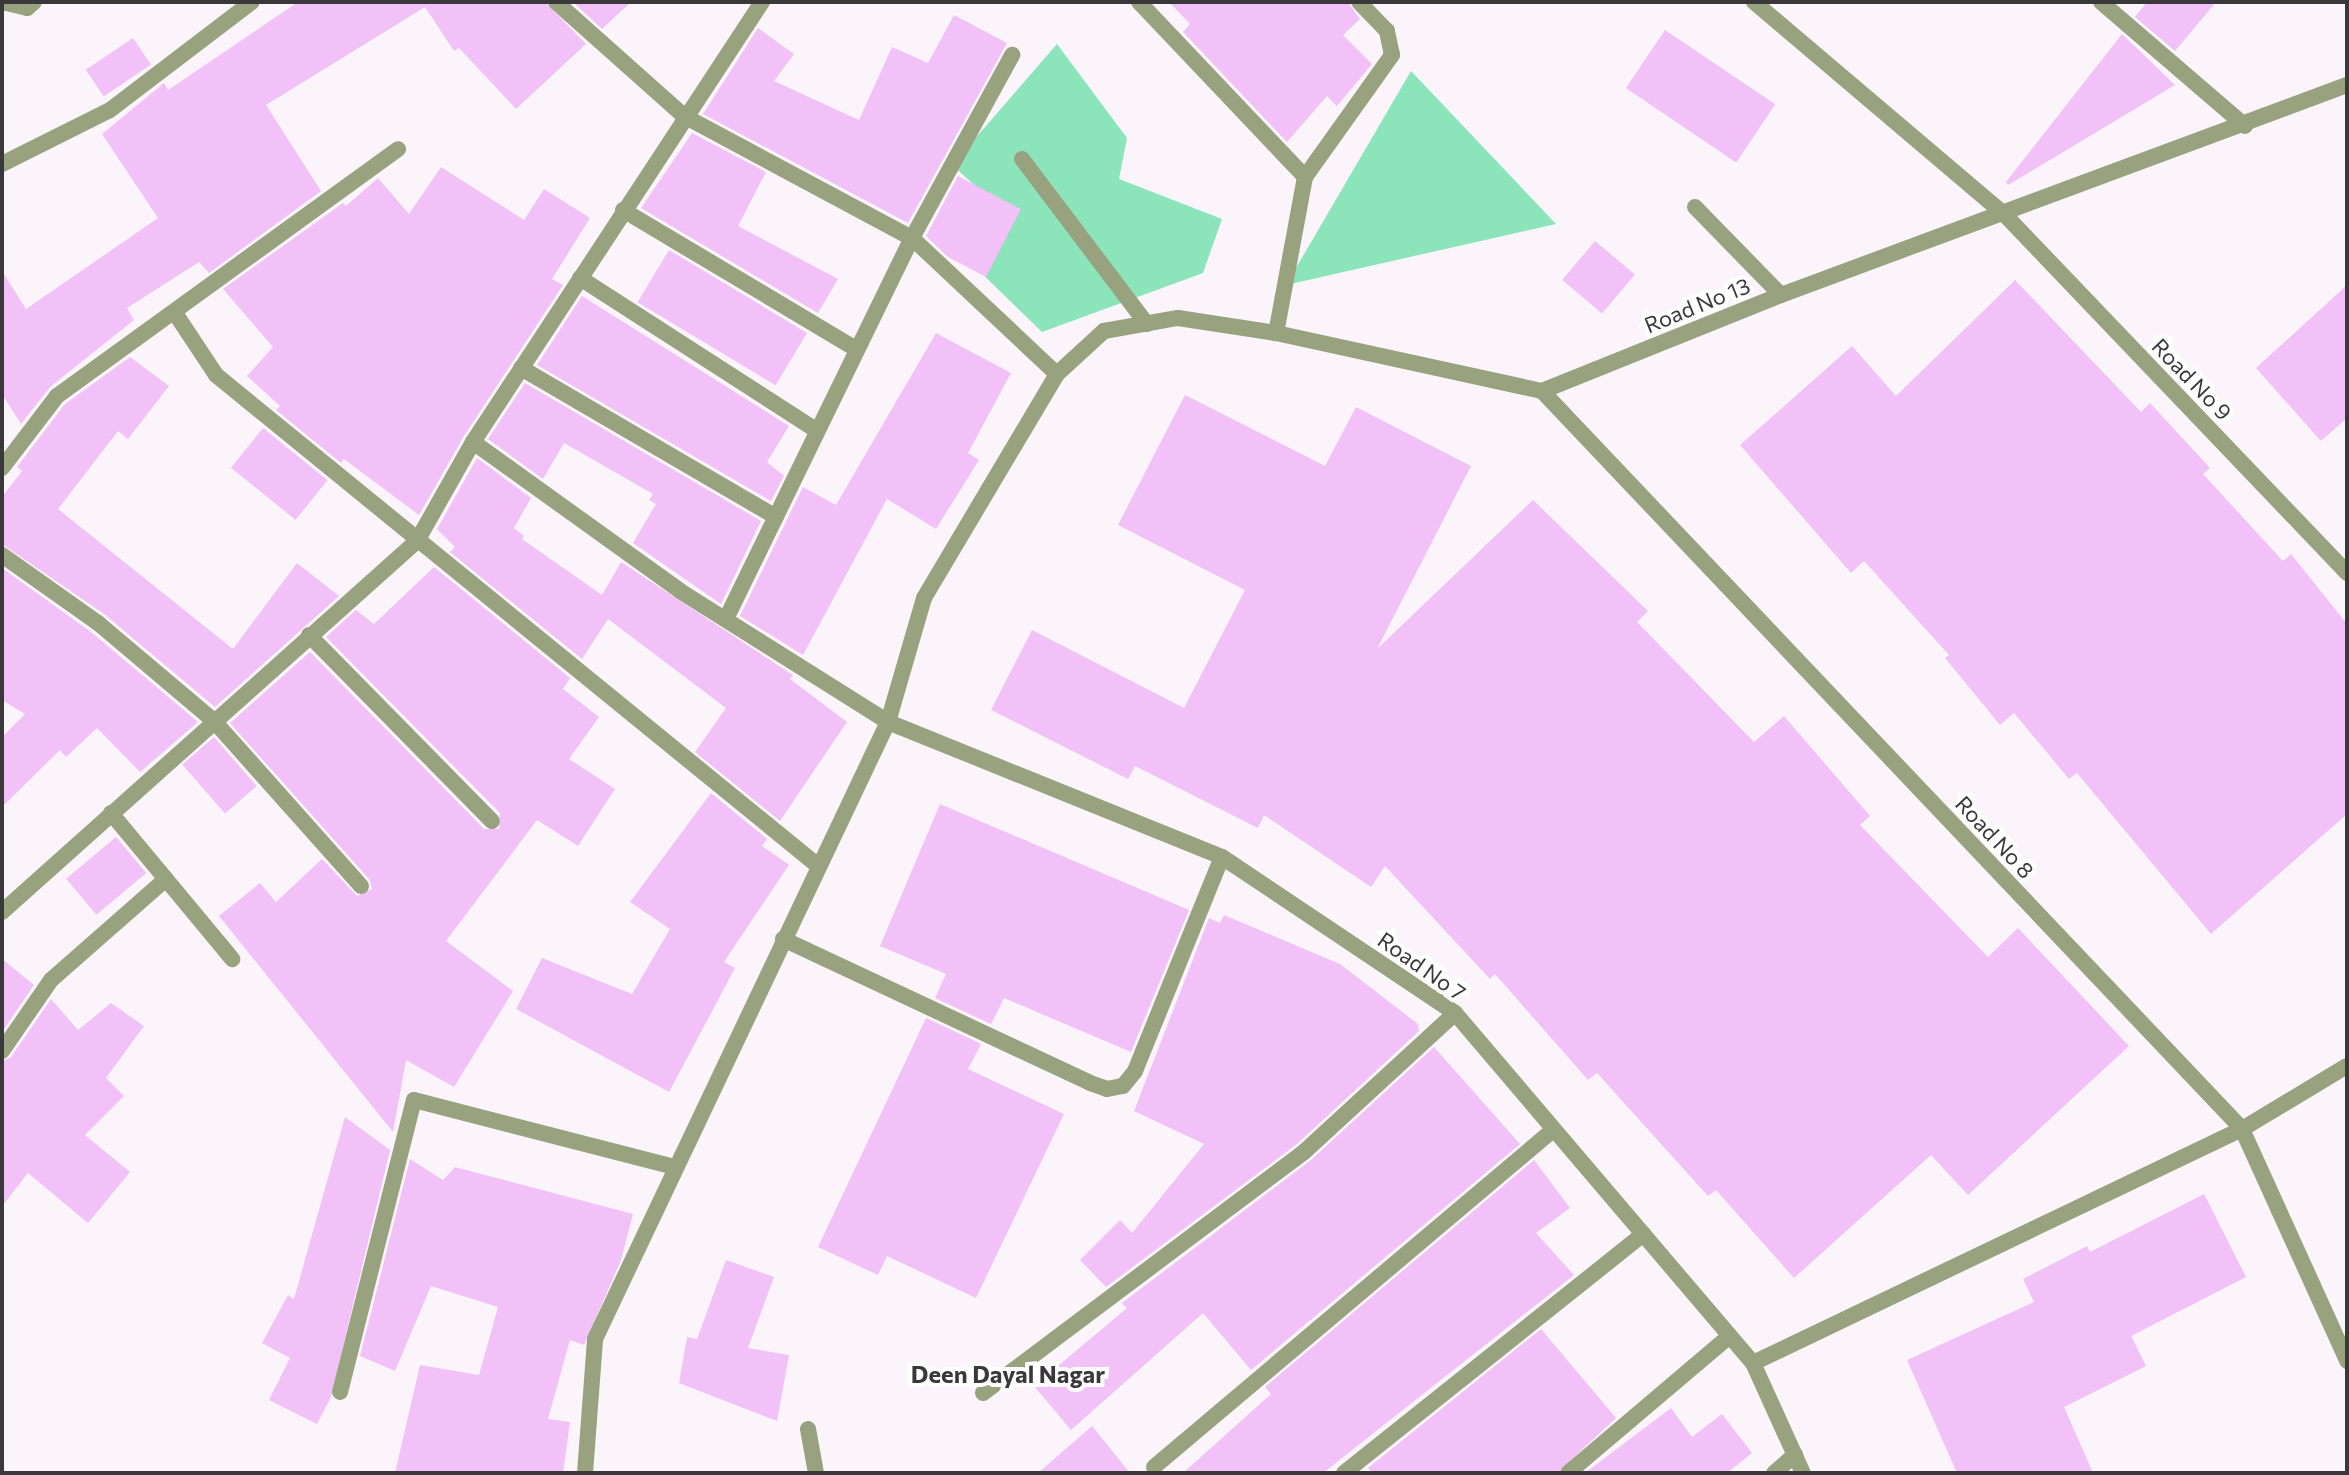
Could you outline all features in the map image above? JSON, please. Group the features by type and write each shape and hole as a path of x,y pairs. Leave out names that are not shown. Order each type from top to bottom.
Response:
{"street":[{"path":"2,2 27,8 34,2"},
{"path":"2,164 110,110 252,2"},
{"path":"556,2 684,116 912,238 1057,374"},
{"path":"2,912 417,541 473,442 684,116 762,2"},
{"path":"1139,2 1305,177"},
{"path":"1276,333 1305,177 1392,55 1387,31 1359,2"},
{"name":"Road No 9","path":"1754,2 2006,216 2347,573"},
{"path":"2101,2 2245,126"},
{"path":"726,619 912,238 1012,55"},
{"name":"Road No 13","path":"1542,391 1781,295 2006,216 2347,85"},
{"path":"2,468 57,396 398,149"},
{"path":"1022,159 1147,324"},
{"path":"1695,207 1781,295"},
{"path":"623,210 856,349"},
{"path":"580,278 817,431"},
{"path":"175,313 216,375 817,865"},
{"path":"585,1473 595,1339 817,865 888,722 924,598 1057,374 1104,331 1178,318 1276,333 1542,391"},
{"path":"521,368 776,517"},
{"name":"Road No 8","path":"1542,391 2242,1129 2347,1361"},
{"name":"Road No 7","path":"473,442 726,619 888,722 1222,857 1455,1013 1727,1338 1753,1363 1803,1473"},
{"path":"2,555 98,623 214,721 361,886"},
{"path":"309,635 492,821"},
{"path":"111,813 232,959"},
{"path":"783,939 1107,1089 1123,1086 1135,1071 1222,857"},
{"path":"2,1051 51,980 166,879"},
{"path":"983,1393 1304,1152 1455,1013"},
{"path":"1753,1363 2242,1129 2347,1066"},
{"path":"340,1392 414,1100 675,1167"},
{"path":"1154,1467 1553,1130"},
{"path":"1344,1473 1643,1234"},
{"path":"1568,1473 1727,1338"},
{"path":"808,1429 816,1473"},
{"path":"1774,1473 1795,1455"}],"green space":[{"path":"1057,44 1127,138 1119,179 1222,219 1203,273 1042,332 968,260 1011,218 952,165"},
{"path":"1411,71 1556,224 1286,285"}],"building":[{"path":"298,2 545,2 586,44 516,109 459,48 454,51 425,7 266,105 321,191 209,273 199,262 127,308 134,320 50,387 21,424 2,394 2,271 26,309 158,218 102,134 164,83 168,90"},
{"path":"573,2 631,2 602,29"},
{"path":"1169,2 1348,2 1360,19 1343,35 1372,64 1337,106 1327,96 1287,142 1183,32 1190,24"},
{"path":"2147,2 2216,2 2175,51 2135,17"},
{"path":"954,15 1007,43 908,223 703,114 758,28 794,54 774,81 859,120 892,47 928,63"},
{"path":"1665,30 1775,104 1736,162 1626,88"},
{"path":"2122,34 2175,85 2008,185 2006,182"},
{"path":"133,38 151,65 104,96 86,70"},
{"path":"692,133 766,172 738,226 838,279 818,313 641,208"},
{"path":"441,167 524,220 544,189 590,218 552,279 563,285 464,436 419,515 344,459 341,463 276,410 280,406 247,376 273,347 223,289 343,203 346,206 378,178 409,214"},
{"path":"958,176 1021,209 986,277 948,257 926,236"},
{"path":"1595,241 1635,274 1602,313 1562,280"},
{"path":"669,250 807,333 776,385 638,302"},
{"path":"2015,280 2141,412 2150,403 2210,468 2203,474 2283,561 2291,554 2347,624 2347,814 2211,934 2077,773 2069,779 2014,713 2000,725 1945,658 1949,655 1864,561 1851,573 1740,445 1852,346 1896,396"},
{"path":"2347,285 2347,418 2321,441 2256,368"},
{"path":"582,296 789,426 767,462 784,476 771,501 537,365"},
{"path":"936,333 1011,373 968,453 979,460 936,529 887,499 803,655 740,616 803,487 836,505"},
{"path":"130,357 169,386 128,439 118,431 58,509 233,649 297,563 339,596 215,707 104,614 2,544 2,497 22,471 17,467 65,404"},
{"path":"525,383 761,521 721,604 633,543 656,504 649,500 653,494 564,443 543,479 488,439"},
{"path":"1185,395 1325,466 1356,407 1471,466 1377,649 1533,500 1648,611 1637,622 1754,742 1784,716 1870,816 1860,825 1988,957 2018,928 2129,1046 1968,1195 1931,1155 1794,1278 1716,1190 1708,1196 1597,1073 1588,1080 1495,974 1490,979 1385,866 1371,887 1264,815 1258,828 1135,766 1128,779 991,710 1032,630 1184,708 1245,590 1118,525"},
{"path":"263,428 328,480 295,520 231,468"},
{"path":"477,458 531,498 514,528 524,536 522,539 602,595 621,562 793,675 790,679 847,722 780,821 695,752 726,708 608,619 582,659 450,552 455,547 437,529"},
{"path":"434,567 570,678 563,689 599,717 569,759 615,789 578,846 537,820 446,941 513,991 454,1087 406,1060 393,1132 219,916 260,883 276,902 322,859 357,896 372,889 369,879 230,723 310,652 484,829 499,829 500,813 326,637 356,610 374,624"},
{"path":"2,568 91,632 198,722 140,772 97,728 66,757 60,750 2,807 2,737 25,714 2,700"},
{"path":"214,737 257,786 225,814 182,765"},
{"path":"711,793 767,839 762,846 789,865 724,962 735,968 669,1092 516,1009 542,958 632,994 670,929 630,902"},
{"path":"940,804 1189,910 1131,1052 1004,998 991,1024 935,998 946,974 880,946"},
{"path":"116,837 146,873 96,915 66,879"},
{"path":"1224,915 1340,964 1418,1024 1419,1031 1297,1144 1106,1287 1080,1260 1120,1220 1132,1233 1204,1144 1134,1111 1209,918 1220,923"},
{"path":"2,959 34,985 2,1032"},
{"path":"51,999 78,1030 111,1003 144,1026 106,1078 124,1096 85,1135 130,1172 88,1223 28,1173 2,1206 2,1062 11,1057"},
{"path":"926,1018 981,1044 968,1069 1064,1114 976,1298 887,1256 878,1275 818,1247"},
{"path":"1434,1047 1520,1144 1251,1370 1203,1313 1071,1430 1034,1386 1127,1308 1122,1303 1311,1160"},
{"path":"345,1117 390,1150 331,1397 317,1424 269,1400 290,1358 262,1343 288,1295 294,1299"},
{"path":"410,1159 443,1180 455,1167 633,1214 621,1260 584,1345 570,1340 548,1419 570,1422 563,1473 395,1473 420,1365 479,1375 498,1307 431,1286 395,1371 360,1356"},
{"path":"1534,1160 1570,1208 1536,1233 1574,1275 1323,1473 1183,1473 1271,1394 1265,1387"},
{"path":"2204,1194 2246,1277 2131,1336 2146,1366 2064,1407 2093,1473 1957,1473 1907,1360 2034,1302 2023,1279 2087,1246 2090,1252"},
{"path":"726,1260 774,1277 748,1348 789,1355 777,1421 679,1383 687,1337 697,1339"},
{"path":"1541,1329 1616,1418 1557,1473 1372,1473 1368,1468"},
{"path":"1671,1408 1692,1437 1722,1414 1752,1453 1727,1473 1585,1473"},
{"path":"1092,1426 1130,1473 1038,1473"}],"district":[{"name":"Deen Dayal Nagar","path":"1008,1374"}]}
